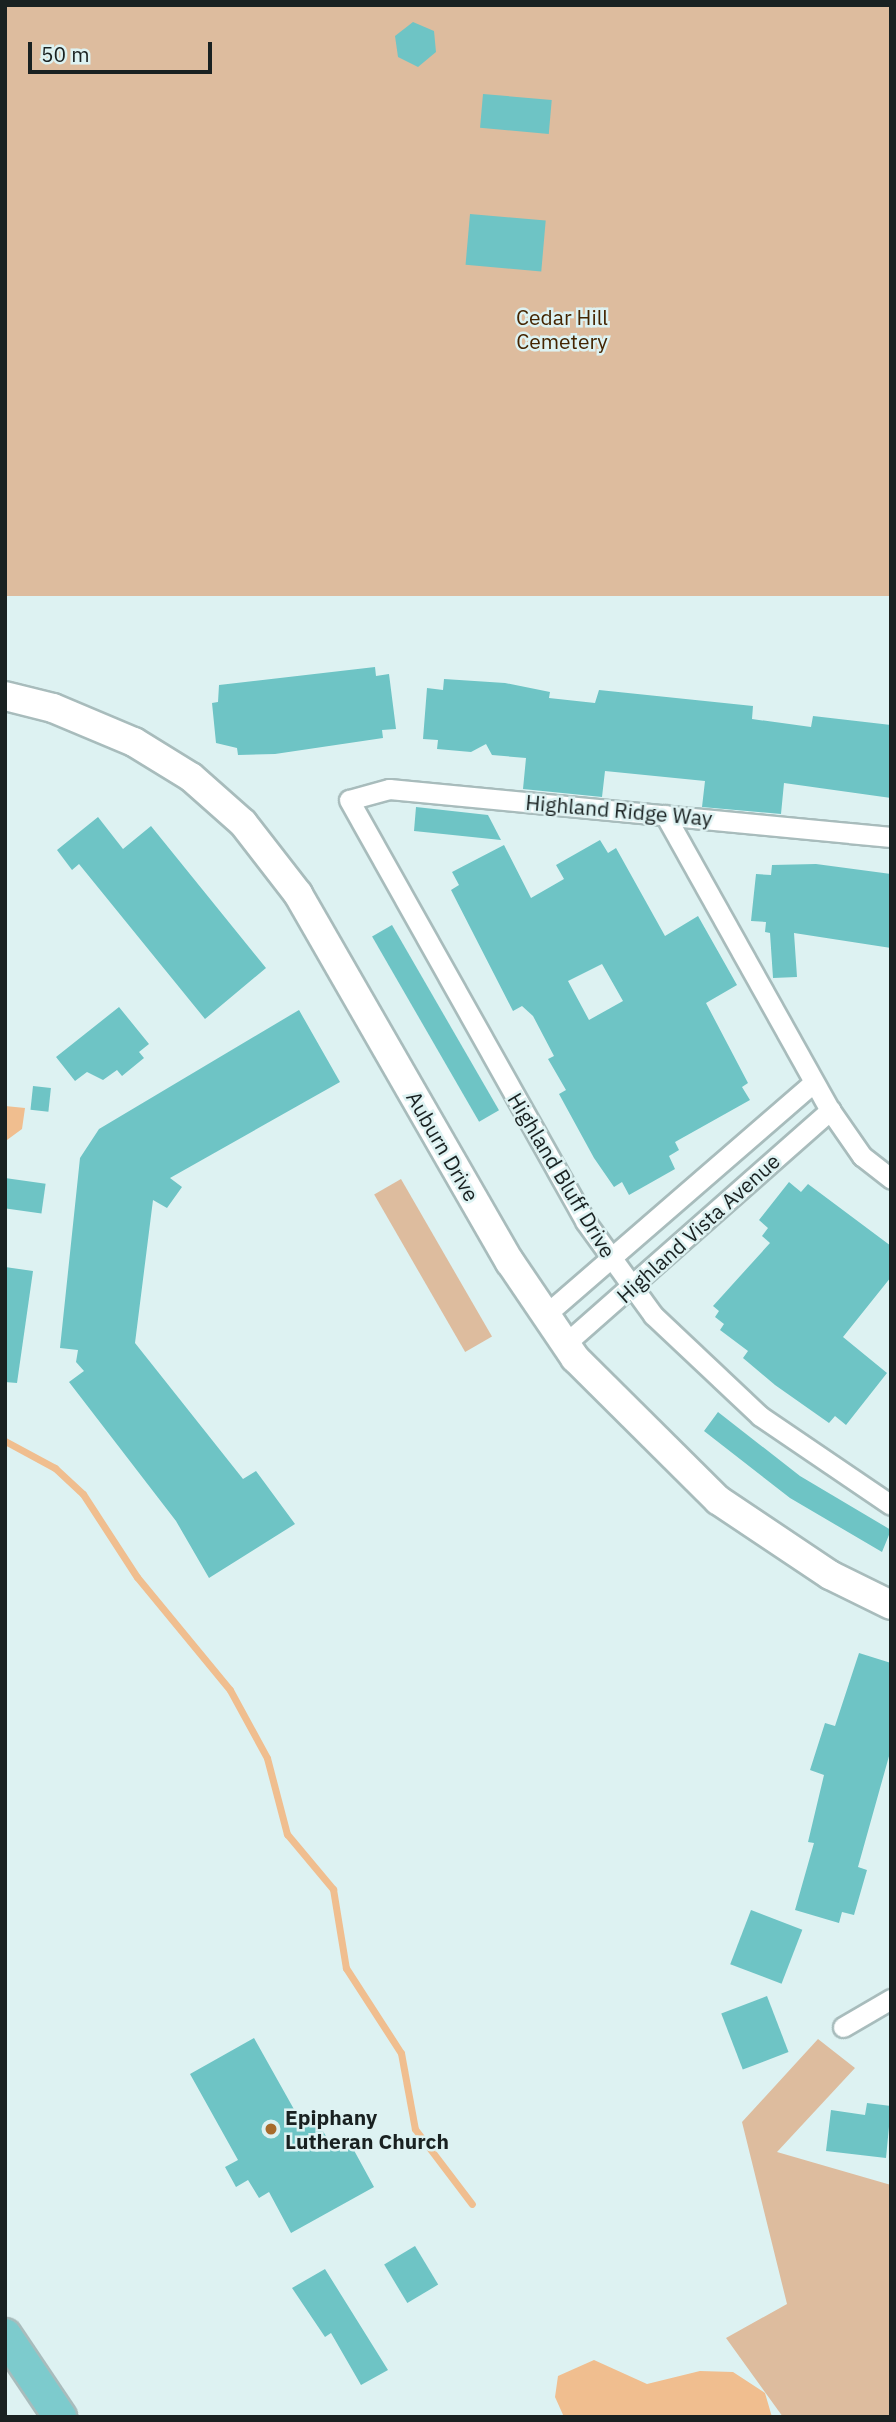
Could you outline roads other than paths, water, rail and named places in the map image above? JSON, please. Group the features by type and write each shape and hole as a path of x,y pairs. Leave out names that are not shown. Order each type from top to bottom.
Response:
{"main road":[{"path":"5,2335 60,2417"}],"street":[{"name":"Auburn Drive","path":"5,696 71,714 164,759 218,799 263,844 332,949 544,1316 565,1344 664,1452 718,1500 830,1575 891,1605"},
{"name":"Highland Ridge Way","path":"349,800 389,789 891,837"},
{"name":"Highland Bluff Drive","path":"349,800 611,1259 632,1287 726,1389 797,1446 891,1505"},
{"path":"666,815 813,1083 862,1156 891,1179"},
{"name":"Highland Vista Avenue","path":"544,1316 813,1083"},
{"name":"Highland Vista Avenue","path":"565,1344 830,1110"},
{"path":"843,2027 891,2000"}],"waterway":[{"path":"5,1441 55,1468 83,1494 137,1577 230,1690 267,1758 287,1834 333,1889 346,1968 401,2053 415,2129 472,2204"}],"place":[{"name":"Epiphany Lutheran Church","path":"271,2129"}],"park label":[{"name":"Cedar Hill Cemetery","path":"562,329"}]}
